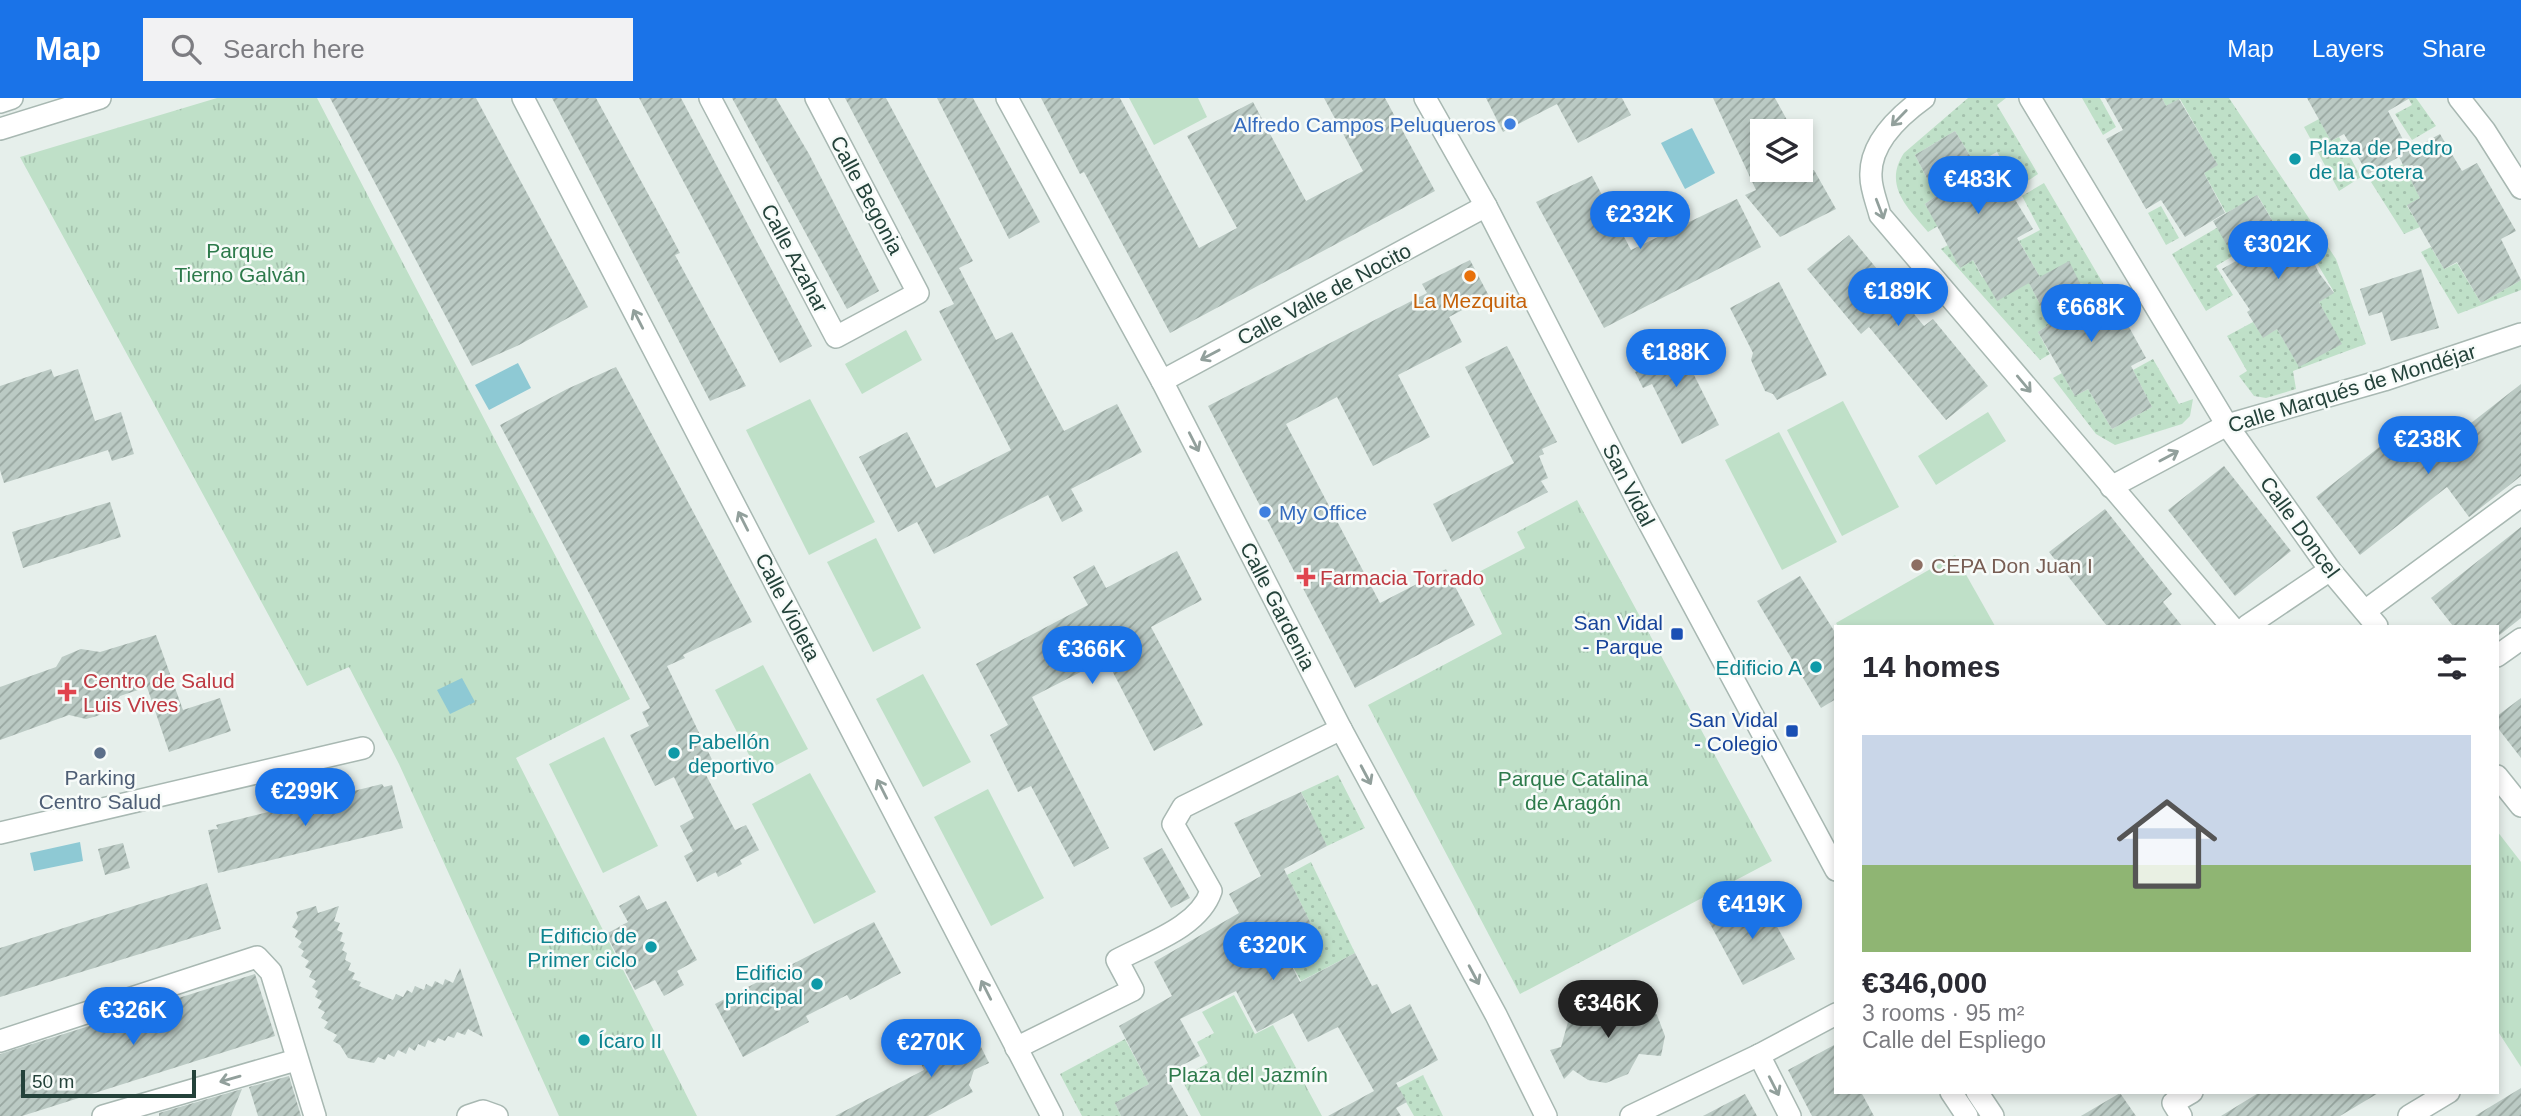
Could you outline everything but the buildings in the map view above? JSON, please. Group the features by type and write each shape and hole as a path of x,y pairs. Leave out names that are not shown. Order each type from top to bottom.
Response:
{"street":[{"path":"0,102 12,98"},
{"path":"0,129 100,98"},
{"name":"Calle Violeta","path":"523,98 1016,1048 1047,1114"},
{"name":"Calle Azahar","path":"710,98 836,337 918,293"},
{"name":"Calle Begonia","path":"816,98 918,293"},
{"name":"Calle Gardenia","path":"1007,98 1162,381 1341,729 1546,1116"},
{"name":"San Vidal","path":"1425,98 1486,206 1679,580 1834,866"},
{"path":"1924,98 1898,116 1879,144 1870,176 1880,215 2230,625"},
{"name":"Calle Doncel","path":"2030,98 2227,425 2330,570 2371,619"},
{"path":"2459,98 2485,131 2521,188"},
{"name":"Calle Valle de Nocito","path":"1162,381 1486,206"},
{"name":"Calle Marqués de Mondéjar","path":"2111,487 2227,425 2384,380 2521,334"},
{"path":"2371,619 2521,496"},
{"path":"2248,625 2330,570"},
{"path":"2499,655 2521,639"},
{"path":"1016,1048 1133,989 1117,960 1190,921 1206,905 1211,891 1173,824 1183,807 1341,729"},
{"path":"0,834 363,748"},
{"path":"2499,778 2521,806"},
{"path":"0,1041 257,957 270,967 315,1116"},
{"path":"1631,1116 1674,1107 1759,1055 1834,1015"},
{"path":"1759,1055 1790,1116"},
{"path":"103,1116 296,1060"},
{"path":"1952,1094 1967,1116"},
{"path":"1977,1094 1993,1116"},
{"path":"2409,1116 2446,1094"},
{"path":"468,1116 483,1111 497,1116"}],"green space":[{"name":"Parque Tierno Galván","path":"217,98 317,98 630,699 516,758 697,1116 559,1116 399,764 349,667 307,686 20,157"},
{"path":"1129,98 1198,98 1207,117 1154,145"},
{"path":"1968,98 2006,98 1997,105 2038,174 2017,188 1997,152 1975,164 1955,131 1915,155 1936,196 1925,204 1938,226 1928,232 1900,195 1896,175 1898,165 1904,153"},
{"path":"2082,98 2100,98 2116,127 2103,135"},
{"path":"2162,98 2229,98 2336,259 2366,344 2293,371 2296,389 2266,398 2254,396 2239,376 2247,371 2227,336 2253,322 2263,337 2277,329 2299,366 2341,344 2319,302 2334,292 2297,229 2282,237 2258,196 2226,213 2204,173 2217,164 2180,99 2166,106"},
{"path":"2408,98 2416,98 2436,126 2412,140 2395,114 2412,105"},
{"path":"2319,119 2331,141 2339,137 2361,177 2339,191 2304,127"},
{"path":"2403,164 2420,198 2407,206 2420,227 2404,234 2371,182"},
{"path":"2044,183 2104,285 2089,293 2084,284 2040,277 2019,241 2040,230 2022,196"},
{"path":"2161,206 2179,238 2166,245 2148,213"},
{"path":"2220,226 2233,256 2216,266 2233,295 2206,311 2172,254"},
{"path":"1948,245 1960,268 1973,260 1982,277 2029,283 2050,324 2038,332 2050,354 2040,360 1941,249"},
{"path":"2431,247 2444,269 2457,263 2481,303 2521,280 2521,290 2458,314 2421,252"},
{"path":"906,330 922,360 862,394 845,364"},
{"path":"2153,359 2179,404 2193,399 2190,416 2182,424 2115,445 2096,434 2053,378 2062,373 2075,396 2088,389 2112,429 2152,407 2133,370"},
{"path":"810,399 875,522 809,555 746,430"},
{"path":"1843,401 1899,507 1842,536 1787,430"},
{"path":"1988,412 2006,441 1936,485 1918,456"},
{"path":"1779,432 1837,542 1782,570 1725,460"},
{"name":"Parque Catalina de Aragón","path":"1577,500 1772,861 1520,994 1368,705 1502,634 1473,575 1525,548 1517,532"},
{"path":"876,538 921,628 873,652 827,562"},
{"path":"1955,555 1994,625 1837,625 1836,623"},
{"path":"763,665 808,749 759,774 715,690"},
{"path":"923,674 971,762 923,787 876,699"},
{"path":"604,737 658,846 603,873 549,764"},
{"path":"810,773 876,892 814,924 752,804"},
{"path":"1338,775 1365,828 1327,846 1317,827 1304,815 1311,811 1301,792"},
{"path":"988,789 1044,898 991,926 934,817"},
{"path":"2499,834 2521,862 2521,1067 2499,1033"},
{"path":"1311,862 1355,953 1301,981 1281,945 1312,926 1287,875"},
{"name":"Plaza del Jazmín","path":"1234,995 1255,1034 1273,1025 1322,1116 1201,1116 1181,1078 1208,1063 1197,1042 1214,1033 1202,1012"},
{"path":"1125,1039 1149,1084 1115,1103 1121,1116 1082,1116 1060,1074"},
{"path":"1423,1075 1443,1116 1414,1116 1398,1088"}],"water":[{"path":"1692,128 1715,173 1685,189 1661,143"},
{"path":"518,363 531,388 489,410 475,385"},
{"path":"462,678 475,702 450,714 437,690"},
{"path":"80,842 83,861 34,871 30,853"}],"place":[{"name":"Alfredo Campos Peluqueros","path":"1510,124"},
{"name":"Plaza de Pedro de la Cotera","path":"2295,159"},
{"name":"La Mezquita","path":"1470,276"},
{"name":"My Office","path":"1265,512"},
{"name":"CEPA Don Juan I","path":"1917,565"},
{"name":"Farmacia Torrado","path":"1306,577"},
{"name":"San Vidal - Parque","path":"1677,634"},
{"name":"Edificio A","path":"1816,667"},
{"name":"Centro de Salud Luis Vives","path":"67,692"},
{"name":"San Vidal - Colegio","path":"1792,731"},
{"name":"Parking Centro Salud","path":"100,753"},
{"name":"Pabellón deportivo","path":"674,753"},
{"name":"Edificio de Primer ciclo","path":"651,947"},
{"name":"Edificio principal","path":"817,984"},
{"name":"Ícaro II","path":"584,1040"}]}
